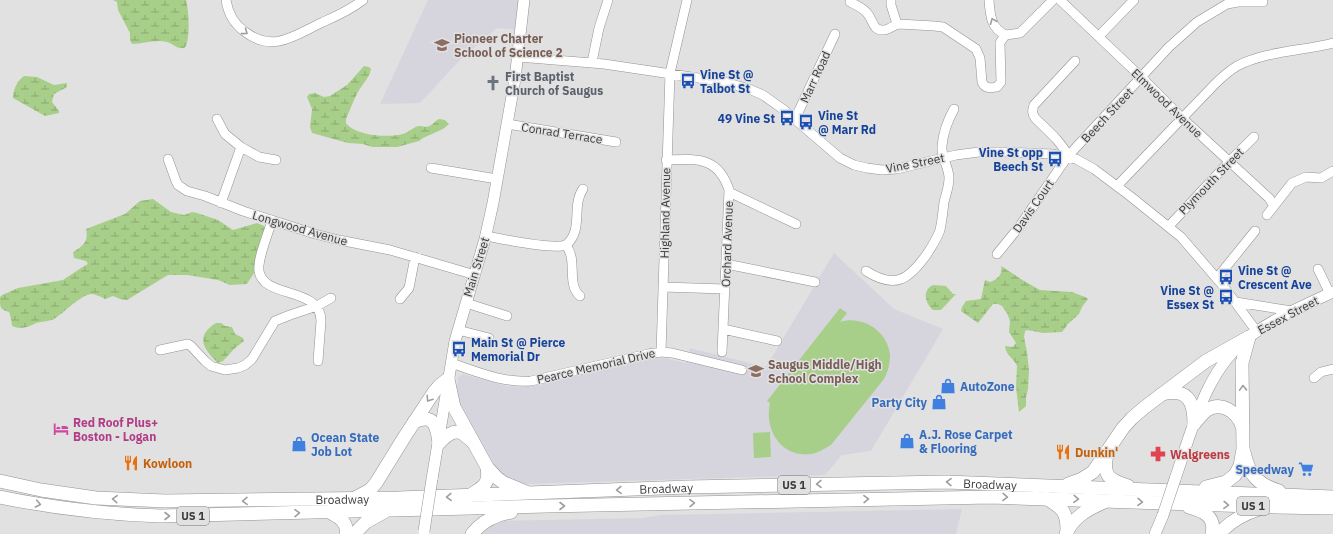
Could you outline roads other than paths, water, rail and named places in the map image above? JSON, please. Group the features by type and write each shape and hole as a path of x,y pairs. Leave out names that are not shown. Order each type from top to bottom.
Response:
{"highway":[{"path":"1058,486 1082,479 1092,473 1118,434 1129,421 1206,361 1253,334"},
{"path":"1253,334 1242,363 1243,449 1248,468 1259,482 1272,489 1292,495"},
{"path":"354,499 370,490 382,474 434,392 448,379 454,407 487,467 497,478 533,500"},
{"path":"1162,394 1178,393 1187,398 1193,406 1194,424"},
{"path":"1194,424 1208,410 1219,407 1227,408 1232,411 1238,417 1242,427"},
{"path":"414,422 424,419 433,422 437,427 439,442"},
{"path":"439,442 450,433 456,432 462,433 472,441"},
{"path":"1175,491 1212,486 1226,482 1232,478 1239,469 1243,449"},
{"path":"1108,451 1105,466 1108,476 1117,482 1141,490"},
{"path":"468,496 485,485 488,475 487,467"},
{"path":"354,534 388,504 380,489 382,474"},
{"name":"Broadway","path":"0,481 41,490 88,497 145,501 354,499 388,504 457,508 688,487 946,482 1333,497"},
{"path":"1175,491 1207,515 1212,521 1212,534"},
{"name":"Broadway","path":"0,497 61,508 124,515 181,516 329,512 388,504 468,496 533,500 991,497 1106,501 1175,491 1268,507 1333,508"},
{"path":"1046,498 1063,510 1067,517 1067,532"},
{"path":"470,534 495,516 533,500"},
{"path":"1067,532 1079,516 1085,511 1106,501"},
{"path":"1219,534 1226,525 1239,517 1268,507"},
{"path":"457,508 468,518 470,534"},
{"path":"329,512 343,520 346,527 346,534"}],"main road":[{"name":"Main Street","path":"424,533 451,363 458,330 486,236 497,179 518,57 524,0"},
{"name":"Essex Street","path":"1156,534 1163,515 1175,491 1194,424 1206,393 1218,370 1232,353 1253,334 1292,311 1331,293"}],"street":[{"path":"226,0 231,17 238,26 256,39 270,42 283,40 305,32 354,7 363,0"},
{"path":"592,62 601,19 608,0"},
{"name":"Highland Avenue","path":"661,352 670,73 687,0"},
{"path":"891,0 891,6 897,24"},
{"path":"989,0 992,22 998,32 1006,36"},
{"path":"851,1 867,13 875,28 878,30 886,30 897,24 939,26 947,30 976,49 980,58 983,85 987,87 997,87 1001,82 1000,43 1003,38 1020,33 1053,0"},
{"name":"Elmwood Avenue","path":"1060,0 1142,77 1182,118 1269,198 1274,206"},
{"path":"1099,36 1134,0"},
{"name":"Beech Street","path":"1068,156 1169,47 1205,16 1230,3 1263,2"},
{"name":"Marr Road","path":"795,119 835,34"},
{"path":"1117,186 1220,79 1237,66 1261,57 1333,43"},
{"name":"Vine Street","path":"518,57 592,62 670,73 724,82 749,88 771,101 795,119 835,154 847,162 860,167 882,170 897,169 968,153 1004,152 1068,156 1082,162 1117,186 1169,226 1188,243 1236,302 1253,334"},
{"path":"1068,156 1065,150 1035,118 1032,114 1032,110 1034,105 1075,61"},
{"path":"866,271 878,278 886,280 901,280 914,271 935,241 940,230 949,183 947,166 942,158 942,148 948,119 954,109"},
{"path":"217,119 225,134 241,147 257,157 276,160"},
{"name":"Conrad Terrace","path":"507,124 616,142"},
{"name":"Plymouth Street","path":"1169,226 1254,137"},
{"path":"221,203 241,147"},
{"name":"Davis Court","path":"997,254 1019,227 1068,156"},
{"name":"Longwood Avenue","path":"168,159 174,178 182,189 331,239 387,249 475,275"},
{"name":"Orchard Avenue","path":"666,160 694,159 708,163 720,172 727,184 729,192 722,352"},
{"path":"431,168 497,179"},
{"path":"1267,215 1292,183 1306,176 1321,178 1333,172"},
{"path":"486,236 548,246 559,247 566,245 575,231 578,199 583,189"},
{"path":"729,192 796,224"},
{"path":"272,220 260,260 259,271 261,276 269,284 300,296 317,306 321,318 318,361"},
{"path":"1217,278 1254,230"},
{"path":"566,245 571,258 573,282 576,292 580,296"},
{"path":"400,299 410,287 415,257"},
{"path":"726,264 815,282"},
{"path":"1318,269 1331,293"},
{"path":"663,287 725,289"},
{"path":"160,350 188,344 211,366 222,370 234,369 245,365 252,359 275,321 317,306 331,298"},
{"path":"1236,302 1292,311"},
{"path":"466,303 507,316"},
{"path":"723,329 777,341"},
{"path":"458,330 489,338"},
{"name":"Pearce Memorial Drive","path":"451,363 495,377 519,382 531,381 637,356 661,352 672,353 742,370"},
{"path":"1314,378 1321,372 1333,369"}],"place":[{"name":"Pioneer Charter School of Science 2","path":"442,45"},
{"name":"Vine St @ Talbot St","path":"688,81"},
{"name":"First Baptist Church of Saugus","path":"493,83"},
{"name":"49 Vine St","path":"787,118"},
{"name":"Vine St @ Marr Rd","path":"806,122"},
{"name":"Vine St opp Beech St","path":"1055,159"},
{"name":"Vine St @ Crescent Ave","path":"1226,277"},
{"name":"Vine St @ Essex St","path":"1226,297"},
{"name":"Main St @ Pierce Memorial Dr","path":"459,349"},
{"name":"Saugus Middle/High School Complex","path":"756,371"},
{"name":"AutoZone","path":"948,386"},
{"name":"Party City","path":"939,402"},
{"name":"Red Roof Plus+ Boston - Logan","path":"61,429"},
{"name":"A.J. Rose Carpet & Flooring","path":"907,441"},
{"name":"Ocean State Job Lot","path":"299,444"},
{"name":"Dunkin'","path":"1063,452"},
{"name":"Walgreens","path":"1158,454"},
{"name":"Kowloon","path":"131,463"},
{"name":"Speedway","path":"1306,469"}]}
